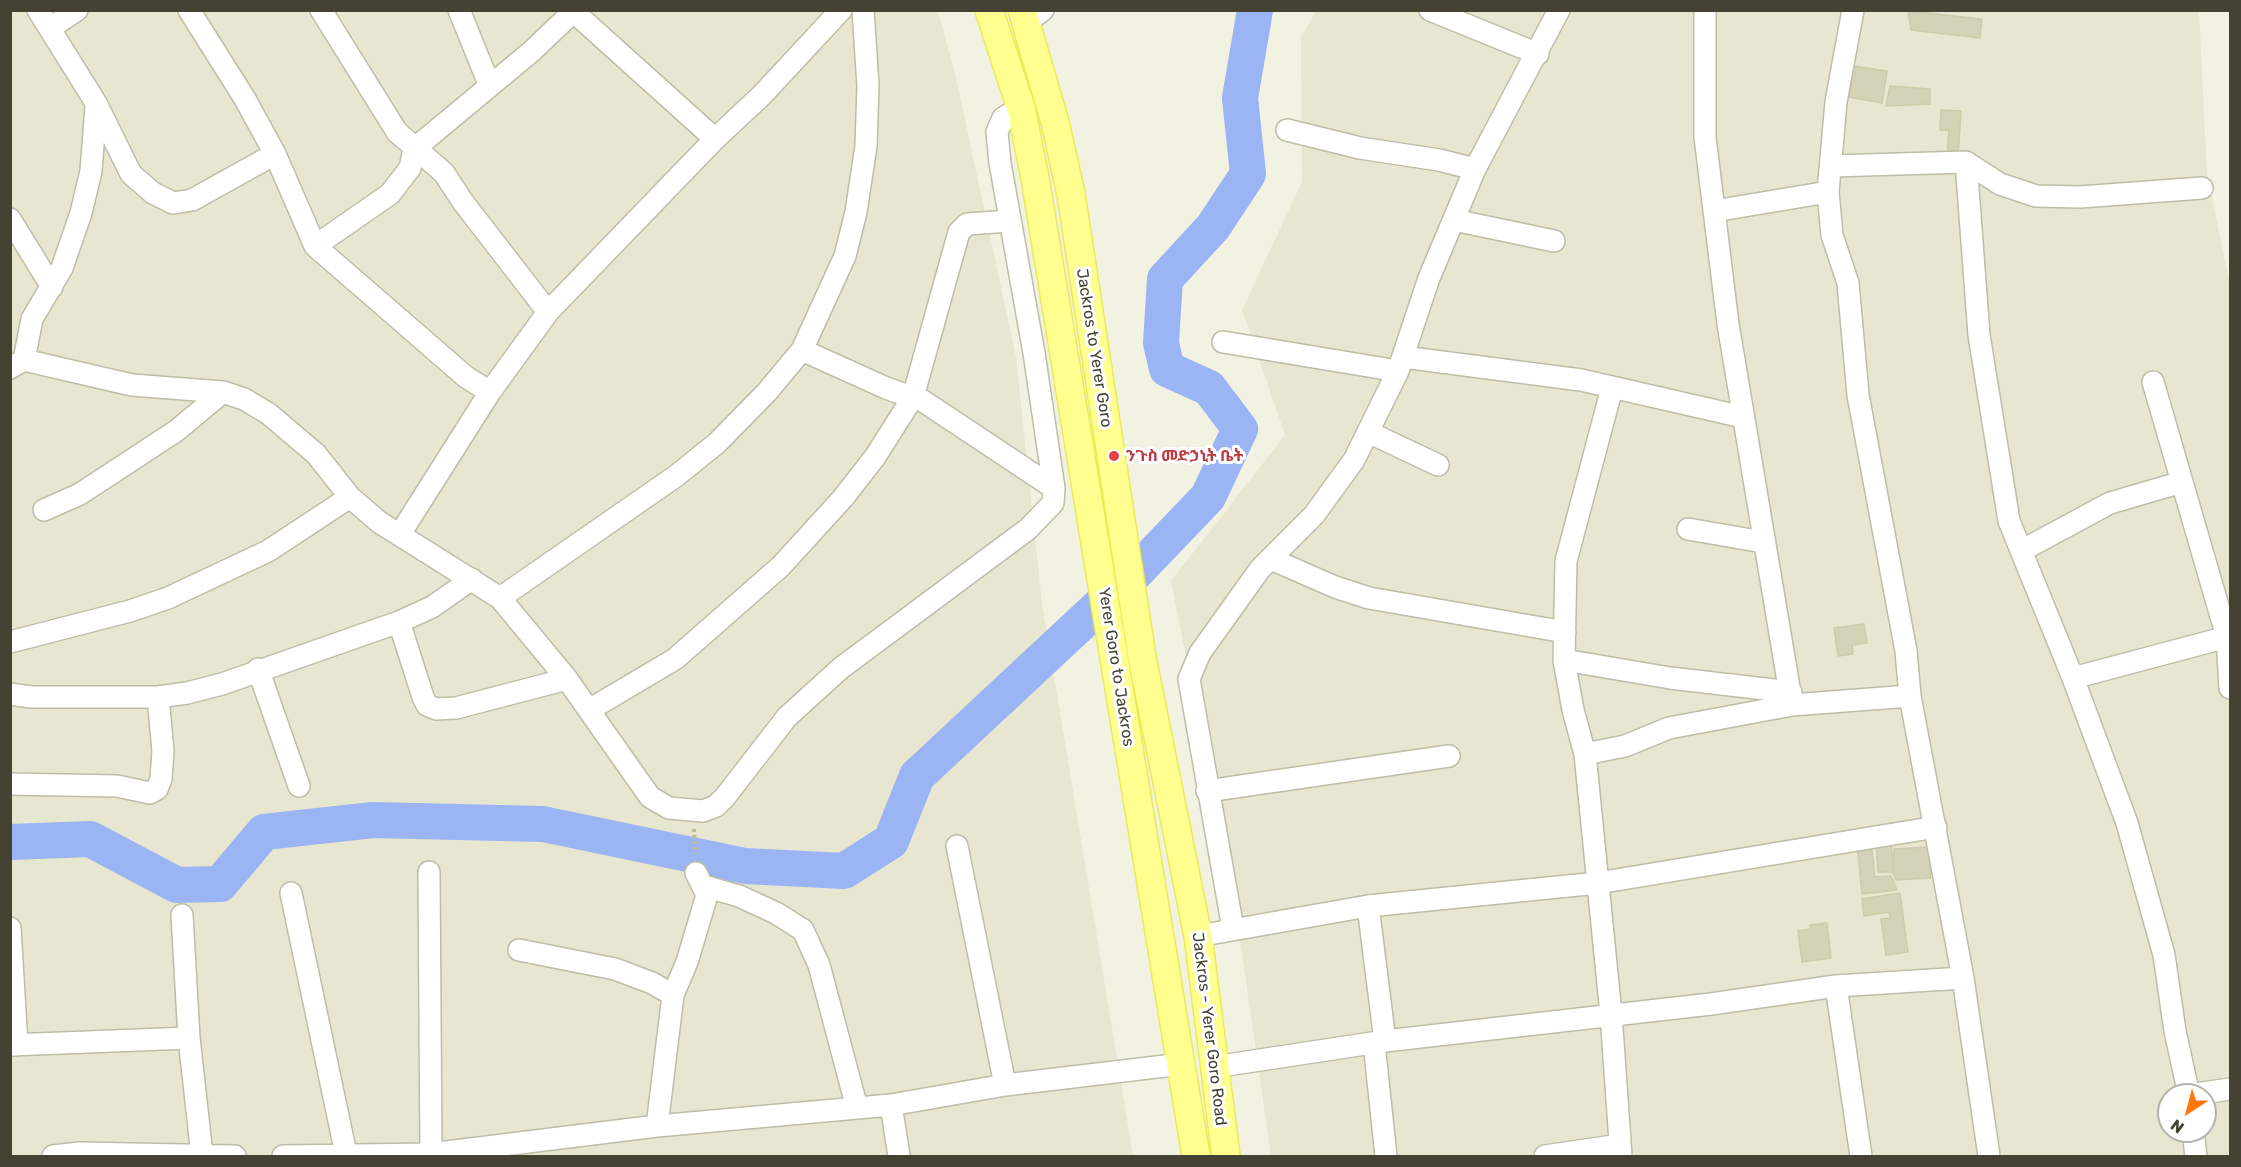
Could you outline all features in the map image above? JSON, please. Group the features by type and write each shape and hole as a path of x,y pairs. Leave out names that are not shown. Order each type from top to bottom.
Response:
{"main road":[{"path":"989,10 1021,108"},
{"name":"Jackros to Yerer Goro","path":"1031,22 1071,194 1142,657 1191,901"},
{"name":"Yerer Goro to Jackros","path":"1021,108 1035,178 1196,1156"},
{"name":"Jackros - Yerer Goro Road","path":"1191,901 1198,936 1226,1156"}],"street":[{"path":"77,10 44,19 96,103 131,174 153,194 173,203 192,200 275,154"},
{"path":"189,10 245,99 275,154 315,246 466,377 490,392"},
{"path":"321,10 397,132 414,149 436,163 444,172 463,202 548,312"},
{"path":"459,10 489,84"},
{"path":"400,534 490,392 548,312 715,139 762,95 841,10"},
{"path":"500,598 667,483 717,443 802,350 845,256 856,212 866,146 868,86 863,10"},
{"path":"1430,10 1538,54"},
{"path":"1233,929 1189,679 1206,644 1260,568 1314,515 1354,460 1401,364 1429,278 1475,169 1538,54 1559,10"},
{"path":"1705,10 1705,137 1714,211 1743,417 1792,699"},
{"path":"1853,10 1836,102 1828,192 1832,235 1848,283 1858,395 1906,651 1910,696 1963,978 1989,1156"},
{"path":"315,246 390,194 410,168 414,149 489,84 532,51 575,11 715,139"},
{"path":"96,103 94,146 86,192 71,248 32,319 17,364 132,385 223,392 244,399 282,425 316,454 350,497 379,522 500,598 567,679 650,797 669,808 703,810 716,806 787,717 886,632 1028,529 1053,503 1054,488 1034,353 1010,221 997,132 1003,118 1021,108"},
{"path":"1287,130 1360,148 1439,160 1475,169"},
{"path":"1832,166 1966,162 2000,184 2036,196 2080,197 2202,188"},
{"path":"1966,162 1979,335 2009,521 2073,678 2127,823 2164,955 2175,1031 2186,1083"},
{"path":"1714,211 1828,192"},
{"path":"10,219 52,286"},
{"path":"1454,220 1554,241"},
{"path":"589,710 675,658 781,566 856,482 875,457 913,397 959,232 967,224 1010,221"},
{"path":"1223,342 1401,364 1581,380 1743,417"},
{"path":"802,350 886,388 913,397 940,411 1054,488"},
{"path":"2152,382 2227,638 2230,688"},
{"path":"1545,1156 1621,1151 1611,1014 1585,754 1573,710 1564,660 1566,561 1612,388"},
{"path":"44,510 80,494 176,431 223,392"},
{"path":"1368,432 1438,465"},
{"path":"2021,551 2110,503 2182,482"},
{"path":"10,642 130,611 168,598 268,551 350,497"},
{"path":"1688,529 1763,542"},
{"path":"1271,559 1335,587 1369,598 1565,632"},
{"path":"10,694 31,697 158,697 222,684 258,669 399,622 432,607 472,579"},
{"path":"399,622 423,697 427,705 436,709 456,708 567,679"},
{"path":"2073,678 2227,638"},
{"path":"1564,660 1792,699 1910,696"},
{"path":"258,669 300,786"},
{"path":"10,784 107,786 150,793 158,789 163,751 158,697"},
{"path":"1585,754 1625,746 1669,728 1792,699"},
{"path":"1207,791 1449,756"},
{"path":"1198,936 1368,906 1598,883 1936,827"},
{"path":"957,846 1005,1085"},
{"path":"429,872 430,1155"},
{"path":"657,1126 672,995 698,930 706,895 700,879"},
{"path":"700,879 776,913 803,930 819,965 857,1108"},
{"path":"291,893 346,1154"},
{"path":"1368,906 1380,1042 1386,1156"},
{"path":"182,915 189,1038 202,1155"},
{"path":"10,928 14,1045 189,1038"},
{"path":"519,950 615,969 652,983 672,995"},
{"path":"1214,1067 1380,1042 1711,1004 1836,986 1963,978"},
{"path":"1836,986 1861,1156"},
{"path":"283,1156 430,1155 657,1126 891,1105 1005,1085 1182,1064"},
{"path":"891,1105 899,1156"},
{"path":"53,1156 235,1156"}],"path":[{"path":"693,819 700,879"}],"shaded area":[{"path":"10,11 938,11 955,73 1016,357 1042,603 1133,1156 11,1156"},
{"path":"1316,11 2199,11 2207,174 2230,285 2230,1156 1271,1156 1235,905 1171,581 1285,435 1242,310 1302,182 1301,37"}],"building":[{"path":"1908,11 1982,19 1980,38 1911,30"},
{"path":"1854,66 1887,71 1882,103 1849,97"},
{"path":"1890,86 1930,89 1930,104 1886,106"},
{"path":"1941,110 1961,111 1958,157 1947,157 1949,130 1940,130"},
{"path":"1864,624 1867,643 1852,645 1853,654 1838,656 1834,628"},
{"path":"1891,837 1893,872 1878,872 1876,838"},
{"path":"1871,842 1875,877 1891,876 1897,890 1862,894 1857,843"},
{"path":"1928,847 1931,878 1896,880 1893,872 1894,849"},
{"path":"1900,893 1908,952 1886,955 1881,919 1890,918 1889,912 1864,916 1862,899"},
{"path":"1827,923 1831,958 1802,962 1798,931 1811,929 1810,925"}],"waterway":[{"path":"10,842 90,839 177,885 220,884 264,832 373,820 543,824 745,866 844,871 891,841 917,776 1137,571 1208,497 1240,429 1209,388 1167,369 1161,343 1165,279 1213,227 1248,174 1240,98 1255,10"}],"place":[{"name":"ንጉስ መድኃኒት ቤት","path":"1114,456"}]}
